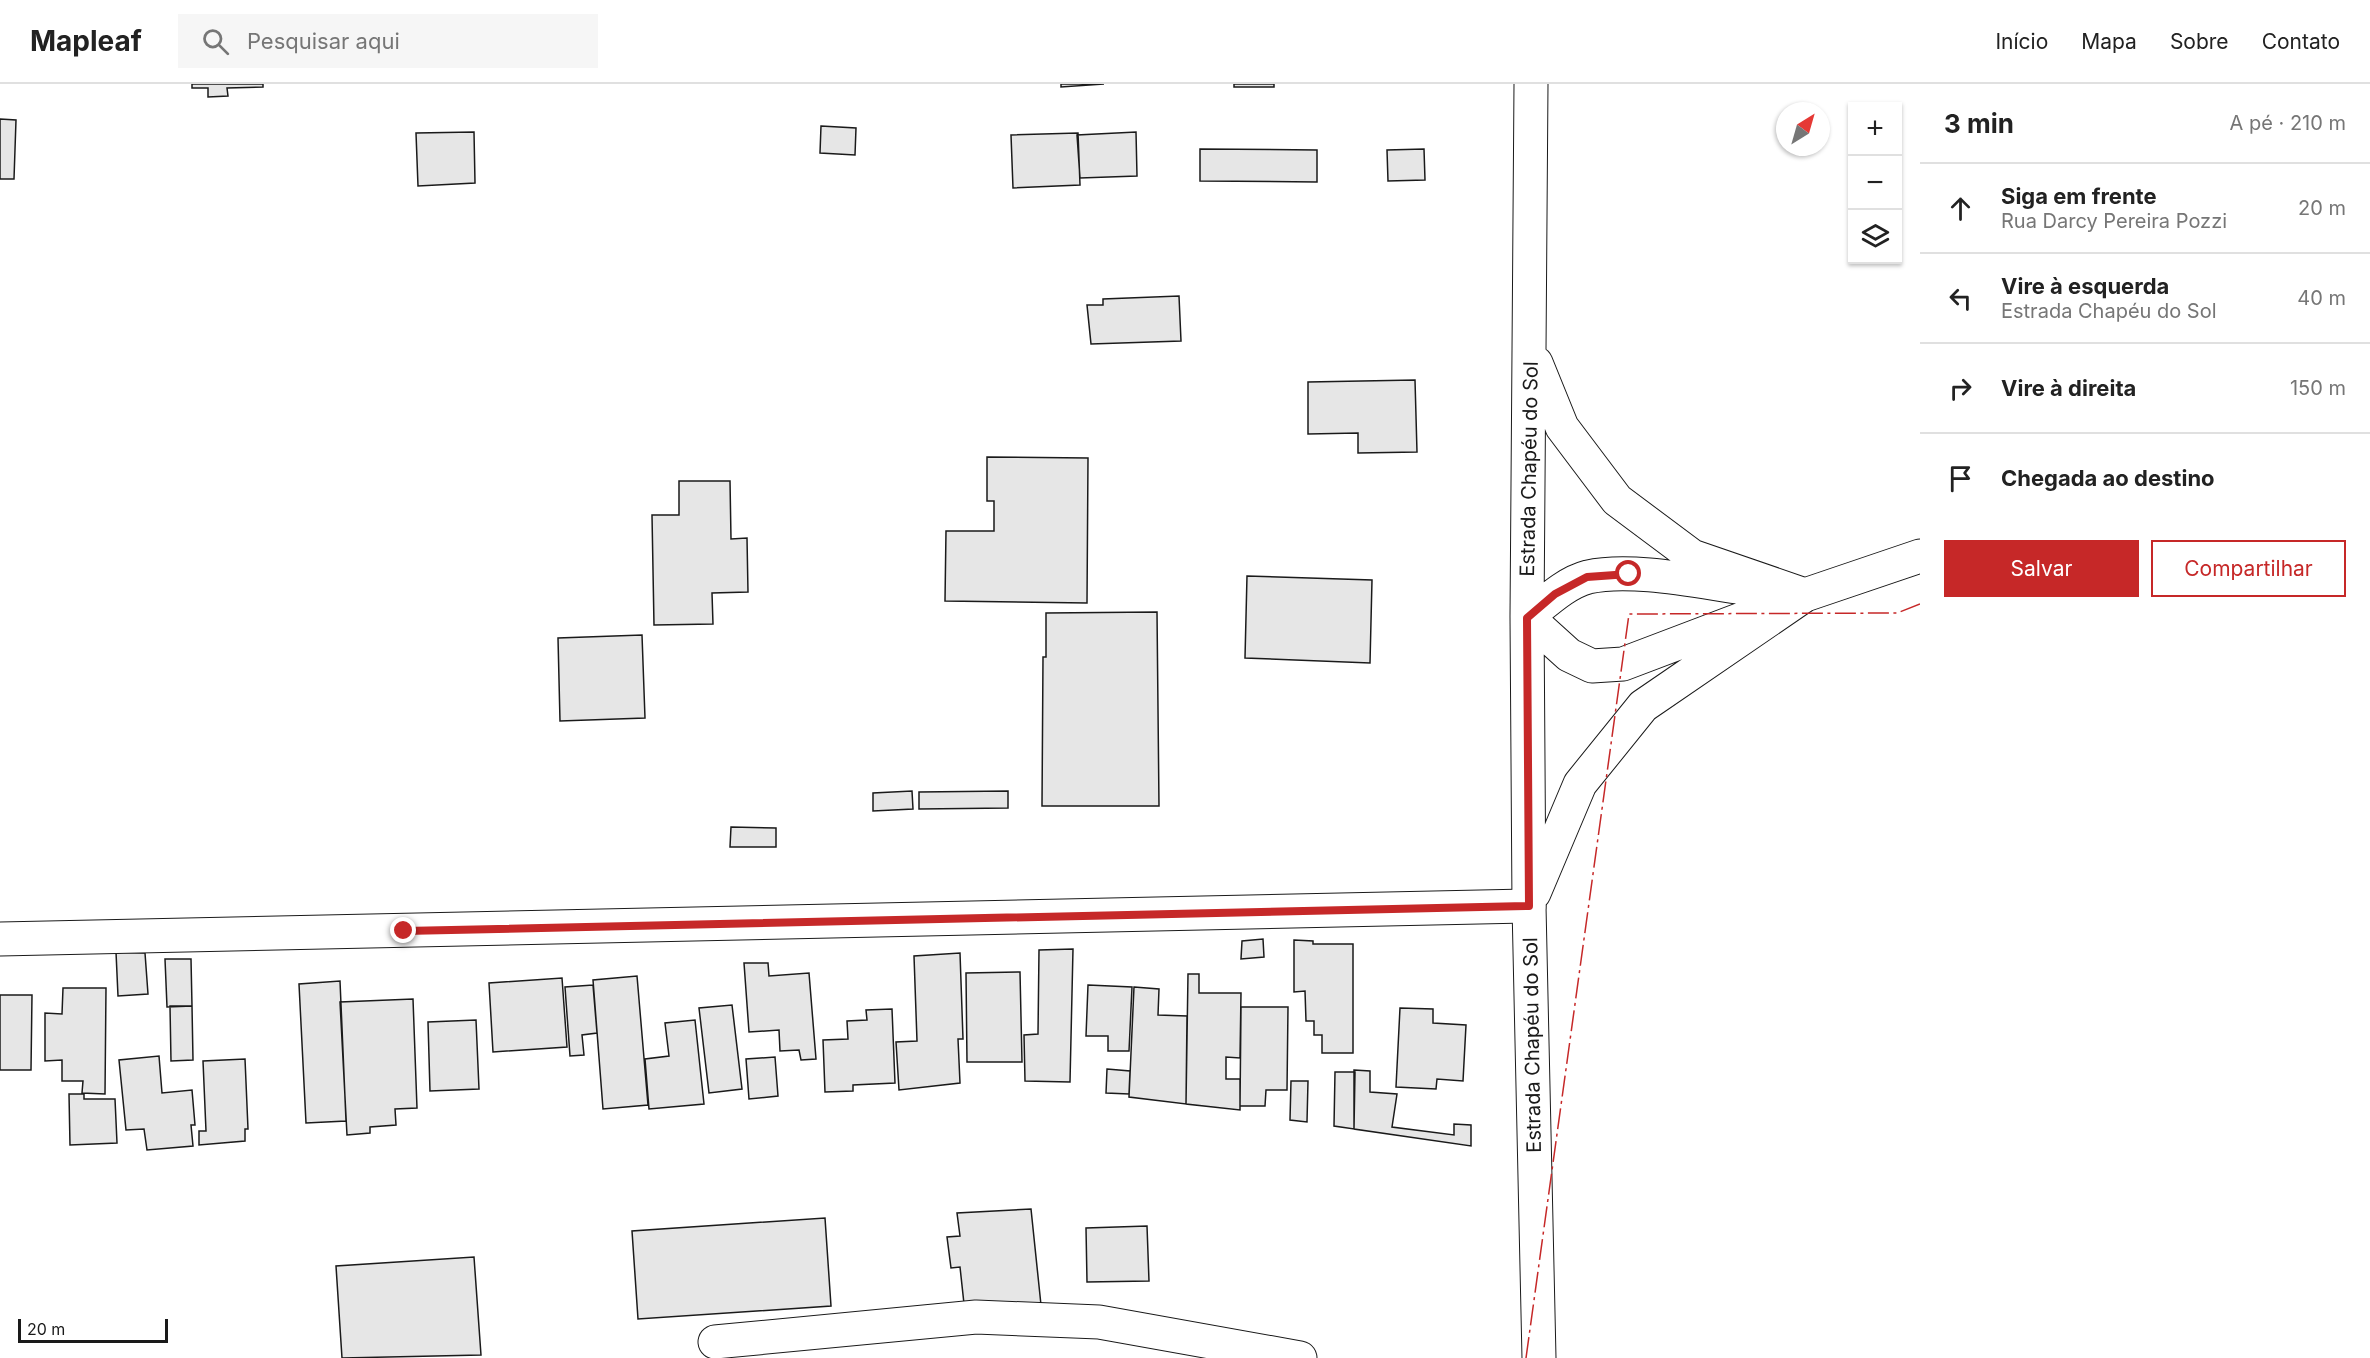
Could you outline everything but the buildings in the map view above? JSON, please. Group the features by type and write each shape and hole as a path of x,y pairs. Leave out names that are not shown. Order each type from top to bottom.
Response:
{"main road":[{"name":"Estrada Chapéu do Sol","path":"1531,84 1527,618 1529,906 1539,1358"},
{"path":"1530,347 1562,427 1617,500 1692,556 1805,595"},
{"path":"1805,595 1629,574 1587,577 1555,594 1527,618 1569,655 1592,666 1623,664 1805,595 1920,556"},
{"path":"0,939 1529,906 1580,784 1643,706 1805,595"},
{"path":"715,1342 976,1317 1099,1322 1300,1358"}],"power":[{"path":"1526,1358 1629,614 1897,613 1920,604"}],"route":[{"path":"404,931 1529,906 1527,618 1555,594 1587,577 1629,574"}]}
